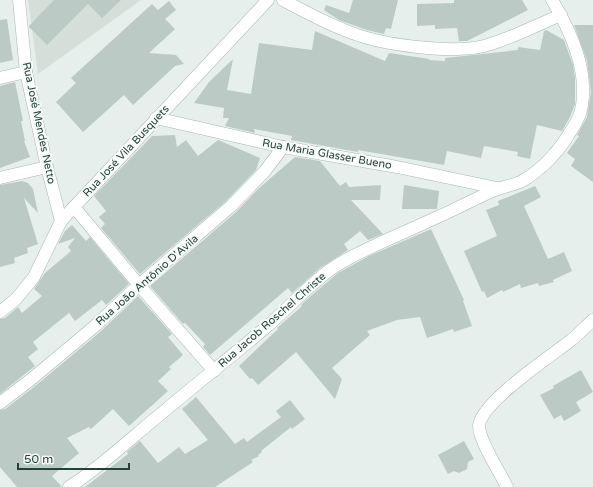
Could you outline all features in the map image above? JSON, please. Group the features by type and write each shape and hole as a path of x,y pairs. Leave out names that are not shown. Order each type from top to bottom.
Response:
{"street":[{"name":"Rua José Mendes Netto","path":"19,0 26,72 47,167 61,221"},
{"name":"Rua José Vila Busquets","path":"0,312 16,299 34,277 61,221 268,0"},
{"path":"283,0 353,33 386,42 439,49 483,46 506,39 561,15"},
{"path":"497,188 521,182 536,171 560,147 572,131 579,117 582,106 583,77 572,41 561,15 552,0"},
{"path":"0,78 26,72"},
{"name":"Rua Maria Glasser Bueno","path":"156,118 283,147 397,167 497,188"},
{"name":"Rua João Antônio D'Avila","path":"0,402 29,381 95,326 139,285 231,206 265,171 283,147"},
{"path":"0,178 47,167"},
{"name":"Rua Jacob Roschel Christe","path":"69,487 266,327 308,288 335,267 366,250 497,188"},
{"path":"74,207 139,285 214,370"},
{"path":"507,487 481,436 479,425 482,416 494,402 512,386 572,339 593,320"}],"shaded area":[{"path":"28,0 141,0 38,74"}],"building":[{"path":"54,0 121,0 102,18 88,4 47,45 29,26"},
{"path":"353,0 398,0 391,29 386,28 384,34 367,30 339,20 324,10 326,5 349,13"},
{"path":"454,0 522,0 528,10 467,41 459,41 457,28 435,29 435,25 417,26 417,4 454,3"},
{"path":"169,1 176,10 165,19 175,29 149,53 176,55 184,64 175,66 133,105 124,95 83,132 56,102 76,83 71,78 152,4 158,10"},
{"path":"7,19 13,60 0,63 0,20"},
{"path":"574,25 593,25 593,182 571,166 575,159 567,153 579,136 577,135 587,117 591,92 587,61"},
{"path":"546,30 564,40 573,65 575,78 575,104 562,131 537,125 530,159 517,156 518,152 484,146 481,158 447,151 444,165 358,150 358,152 291,140 292,136 254,129 255,133 225,126 229,118 223,118 224,108 194,103 209,82 233,59 227,90 251,94 259,43 312,50 315,31 385,61 389,53 430,59 428,60 445,61 445,58 518,50 518,47 540,50 544,31"},
{"path":"15,82 23,121 21,121 24,141 30,157 0,168 0,86"},
{"path":"175,135 177,147 186,140 198,156 218,140 260,158 256,170 226,201 140,274 101,228 105,224 99,217 106,211 94,196 152,136"},
{"path":"295,157 320,161 340,186 346,182 349,187 381,185 380,200 351,200 383,234 368,240 360,231 344,244 348,250 320,268 292,293 288,288 210,355 203,347 205,344 185,323 183,324 150,286 236,212 258,189"},
{"path":"22,181 28,183 33,189 38,213 24,198 38,244 27,248 28,253 14,258 15,263 0,267 0,185"},
{"path":"404,185 439,191 437,209 402,209"},
{"path":"535,186 541,197 524,206 548,259 564,252 572,271 553,280 554,282 539,286 538,283 521,288 520,284 503,292 502,290 487,298 484,291 482,292 464,251 497,236 486,210 499,205 498,201"},
{"path":"72,225 86,241 90,237 129,284 106,305 102,300 75,321 69,313 33,342 38,349 28,357 35,366 0,394 0,319 5,318 18,307 22,313 42,296 34,289 45,273 71,251 68,247 75,238 58,244 65,231"},
{"path":"431,229 464,300 463,301 472,326 454,332 453,329 427,338 420,317 397,320 367,331 370,335 332,368 342,379 335,399 296,352 258,385 252,378 250,379 239,366 278,329 277,328 302,306 301,305 338,273 369,256"},
{"path":"138,296 172,334 168,337 183,355 169,367 171,369 158,381 168,391 129,426 113,409 91,429 89,427 67,438 79,453 52,476 62,487 17,487 0,467 0,410 5,409 34,387 100,332"},
{"path":"581,370 593,392 576,402 581,411 564,421 561,415 554,419 540,395 554,388 553,386"},
{"path":"196,397 235,444 244,438 247,442 281,417 276,411 290,400 305,419 292,429 291,427 261,451 262,452 258,455 259,456 251,460 253,462 215,487 85,487 128,454 127,452 140,441 158,463 179,447 185,454 208,440 182,409"},
{"path":"464,441 474,459 468,462 467,469 459,473 454,471 448,474 438,455"}]}
